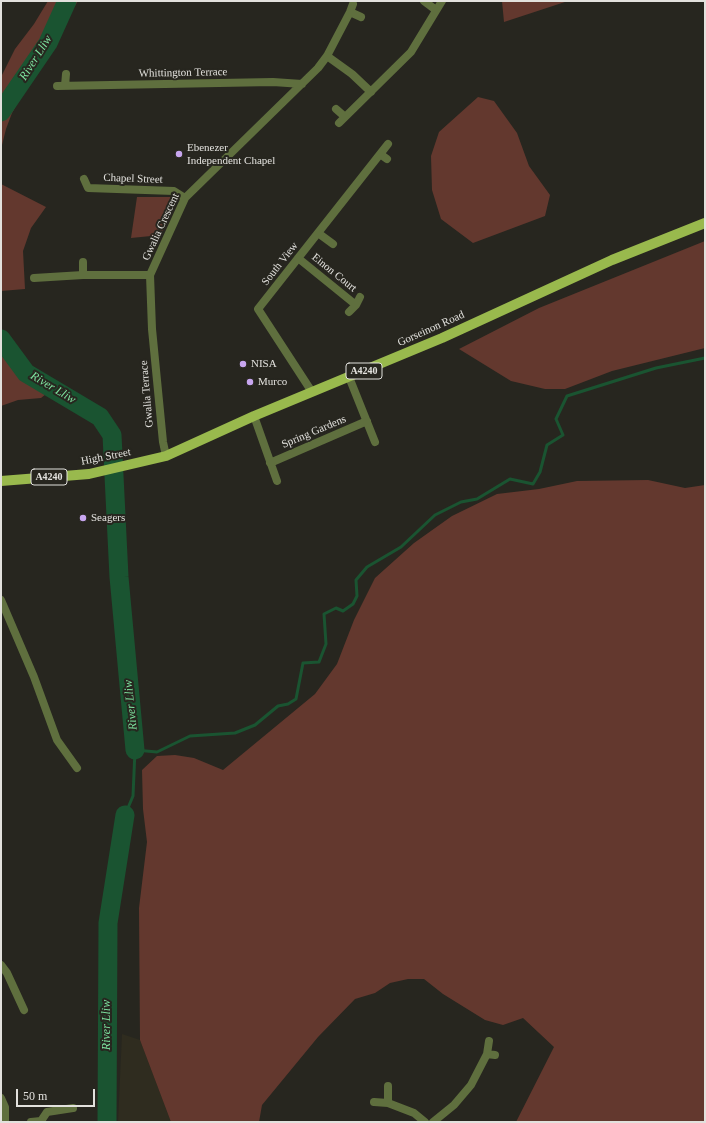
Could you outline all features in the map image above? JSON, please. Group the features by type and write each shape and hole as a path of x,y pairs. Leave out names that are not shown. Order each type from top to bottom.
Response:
{"main road":[{"name":"Gorseinon Road","path":"166,456 254,416 442,338 612,260 705,223"},
{"name":"High Street","path":"1,482 97,472 166,456"}],"street":[{"path":"424,1 436,10"},
{"path":"336,109 341,119 411,52 442,1"},
{"name":"Gwalia Crescent","path":"152,329 150,275 185,198 302,84 327,56 353,4"},
{"path":"350,12 361,17"},
{"path":"327,56 352,74 370,92"},
{"name":"Whittington Terrace","path":"66,74 61,86 273,82 302,84"},
{"name":"South View","path":"312,392 258,309 388,144"},
{"path":"380,154 387,159"},
{"name":"Chapel Street","path":"84,179 88,188 174,191 185,198"},
{"path":"318,233 333,244"},
{"name":"Einon Court","path":"298,258 356,305"},
{"path":"83,262 83,275"},
{"path":"34,278 83,275 150,275"},
{"name":"Einon Court","path":"348,312 356,305 360,298"},
{"name":"Gwalia Terrace","path":"152,329 163,442 166,456"},
{"path":"349,377 375,442"},
{"path":"254,416 277,481"},
{"name":"Spring Gardens","path":"270,463 367,421"},
{"path":"1,600 34,677 57,740 76,768"},
{"path":"1,623 10,622"},
{"path":"1,965 8,973 24,1010"},
{"path":"433,1122 454,1105 471,1085 491,1055 489,1041"},
{"path":"388,1086 388,1103"},
{"path":"1,1098 5,1107 5,1122"},
{"path":"374,1102 388,1103 414,1113 425,1122"},
{"path":"31,1122 41,1121 47,1112 73,1108"}],"shaded area":[{"path":"48,1 78,1 55,37 12,113 1,149 1,77 15,49 34,24"},
{"path":"502,1 568,1 504,22"},
{"path":"478,97 494,101 517,133 529,166 550,195 545,216 473,243 441,219 432,190 431,156 439,132"},
{"path":"1,184 46,207 31,228 23,251 25,289 1,291"},
{"path":"137,197 170,197 176,203 161,235 131,238"},
{"path":"705,241 705,348 612,371 565,389 545,389 511,381 459,349 539,308"},
{"path":"1,353 20,378 43,388 46,394 41,398 18,400 1,406"},
{"path":"648,480 685,488 705,485 705,1122 516,1122 554,1047 523,1018 503,1025 485,1020 443,994 424,979 408,979 390,983 375,993 355,999 318,1037 262,1105 259,1122 171,1122 140,1040 139,908 147,842 143,809 142,770 157,756 175,755 194,758 223,770 315,694 337,664 354,620 375,578 414,543 452,516 497,494 539,489 577,481"},
{"path":"122,1034 140,1040 171,1122 118,1122"}],"waterway":[{"name":"River Lliw","path":"1,112 48,43 67,1"},
{"name":"River Lliw","path":"1,339 26,373 100,417 112,435 119,577 135,750"},
{"path":"125,815 133,796 135,750 157,752 190,736 235,733 255,725 278,706 288,704 296,699 303,663 319,662 326,644 324,614 336,608 343,611 353,604 357,596 356,580 367,567 401,547 435,515 461,502 477,499 510,479 533,484 540,472 547,445 563,435 556,419 567,396 656,368 705,358"},
{"name":"River Lliw","path":"107,1122 108,923 125,815"}],"place":[{"name":"Ebenezer Independent Chapel","path":"179,154"},
{"name":"NISA","path":"243,364"},
{"name":"Murco","path":"250,382"},
{"name":"Seagers","path":"83,518"}]}
